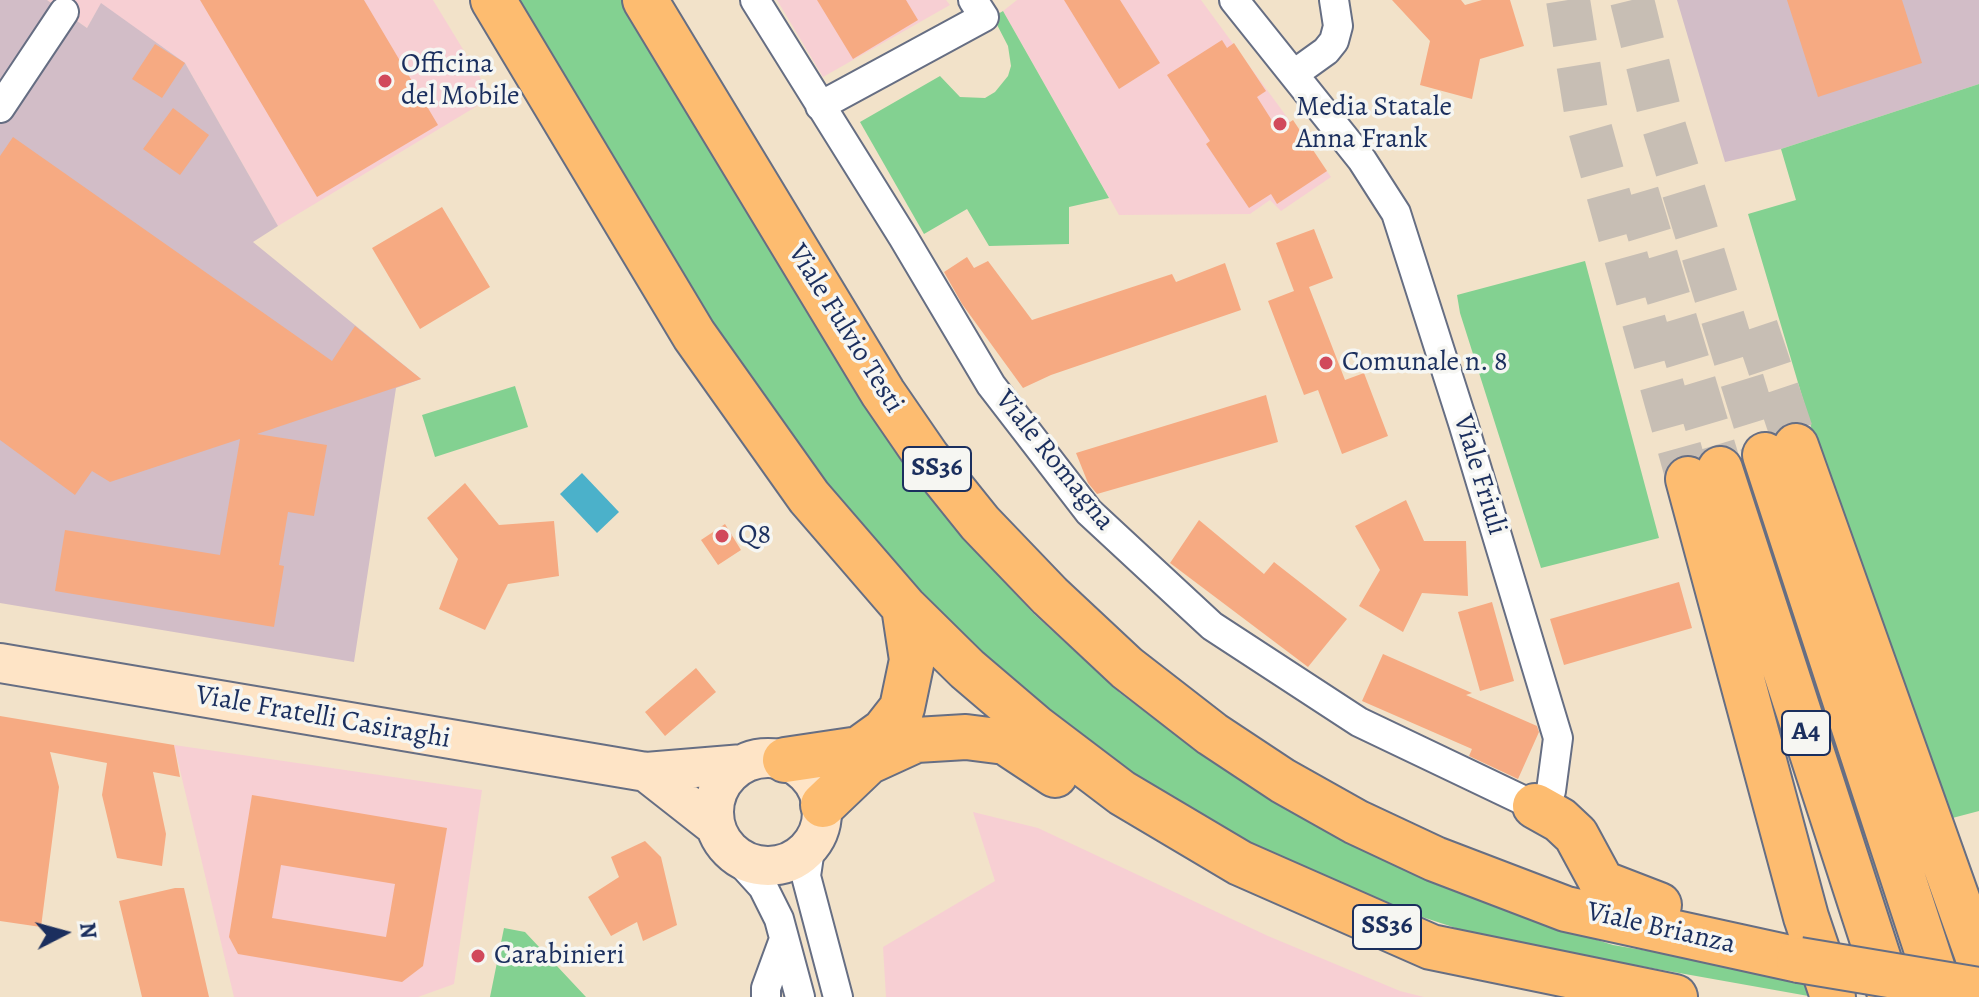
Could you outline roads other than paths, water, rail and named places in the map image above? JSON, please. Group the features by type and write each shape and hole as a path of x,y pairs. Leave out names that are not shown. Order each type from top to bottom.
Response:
{"highway":[{"name":"SS36","path":"493,0 694,335 809,497 904,607 967,669 1035,727 1122,793 1240,863 1431,947 1675,997"},
{"name":"Viale Fulvio Testi","path":"645,0 883,393 927,457 980,523 1050,596 1127,668 1212,734 1283,781 1356,822"},
{"name":"A4","path":"1942,997 1781,451 1979,960"},
{"name":"A4","path":"1833,997 1806,917 1704,474 1891,997"},
{"path":"764,762 859,749 884,731 902,708 912,660 904,607"},
{"path":"823,805 868,762 916,740 966,737 1005,742 1089,798 1122,793"},
{"path":"1535,806 1569,827 1598,879 1609,888 1701,919 1799,960"},
{"name":"Viale Brianza","path":"1356,822 1435,859 1566,909 1799,960 1979,990"},
{"path":"1431,947 1459,974 1535,997"}],"street":[{"name":"Viale Romagna","path":"755,0 991,385 1089,512 1212,626 1359,722 1535,806"},
{"path":"820,106 984,17 973,0"},
{"name":"Viale Friuli","path":"1234,0 1362,160 1396,213 1558,738 1551,791 1535,806"},
{"path":"1294,74 1326,51 1334,41 1338,26 1334,0"},
{"path":"0,108 64,12"},
{"name":"Viale Fratelli Casiraghi","path":"0,663 646,772 764,762"},
{"path":"800,997 779,919 763,887 725,841 714,809 718,790 728,775 764,762 803,770 816,786 823,805 821,828 810,849 806,876 838,997"},
{"name":"Viale Fratelli Casiraghi","path":"646,772 725,841"},
{"path":"725,841 753,865 774,868 794,862 810,849"},
{"path":"766,997 766,988 784,939"}],"water":[{"path":"582,473 619,512 597,533 560,494"}],"tunnel":[{"path":"1568,0 1587,118 1688,479"},
{"path":"1632,0 1660,114 1765,455"},
{"path":"1637,193 1720,469"},
{"path":"1756,327 1796,446"}],"place":[{"name":"Officina del Mobile","path":"385,81"},
{"name":"Media Statale Anna Frank","path":"1280,124"},
{"name":"Comunale n. 8","path":"1326,363"},
{"name":"Q8","path":"722,536"},
{"name":"Carabinieri","path":"478,956"}]}
